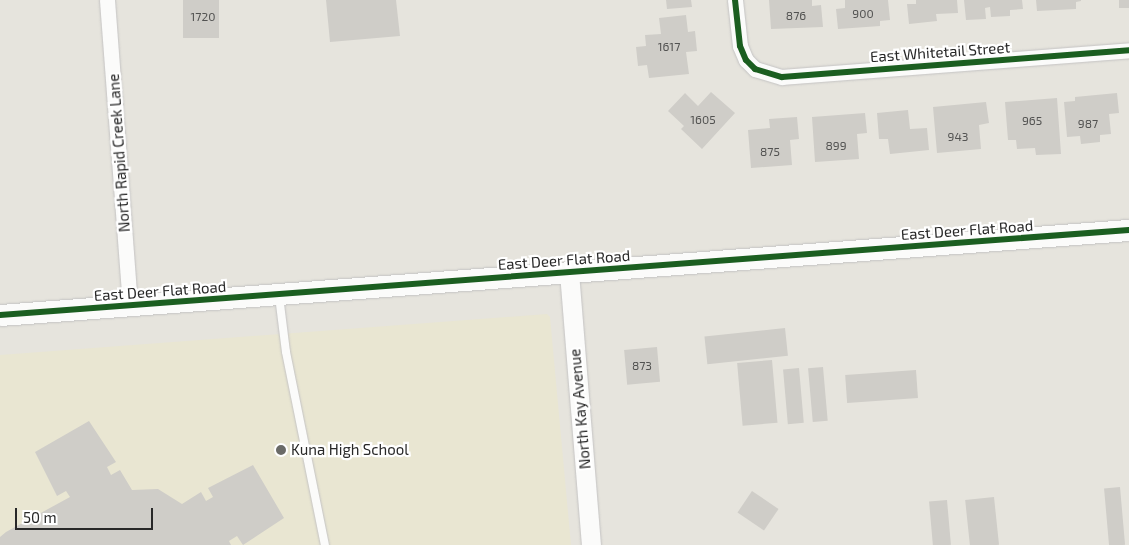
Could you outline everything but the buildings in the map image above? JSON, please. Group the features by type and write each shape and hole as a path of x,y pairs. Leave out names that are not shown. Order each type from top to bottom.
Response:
{"main road":[{"name":"East Deer Flat Road","path":"0,315 1129,230"}],"street":[{"name":"North Rapid Creek Lane","path":"107,0 130,306"},
{"name":"East Whitetail Street","path":"736,0 740,46 755,69 782,77 1129,50"},
{"name":"North Kay Avenue","path":"569,272 591,545"}],"lane":[{"path":"278,294 286,352 325,545"}],"shaded area":[{"name":"Kuna High School","path":"547,314 550,317 571,545 0,545 0,355"}],"cycle path":[{"path":"735,0 740,46 746,60 755,69 782,77 1129,50"},
{"path":"0,315 1129,230"}],"place":[{"name":"Kuna High School","path":"281,450"}]}
